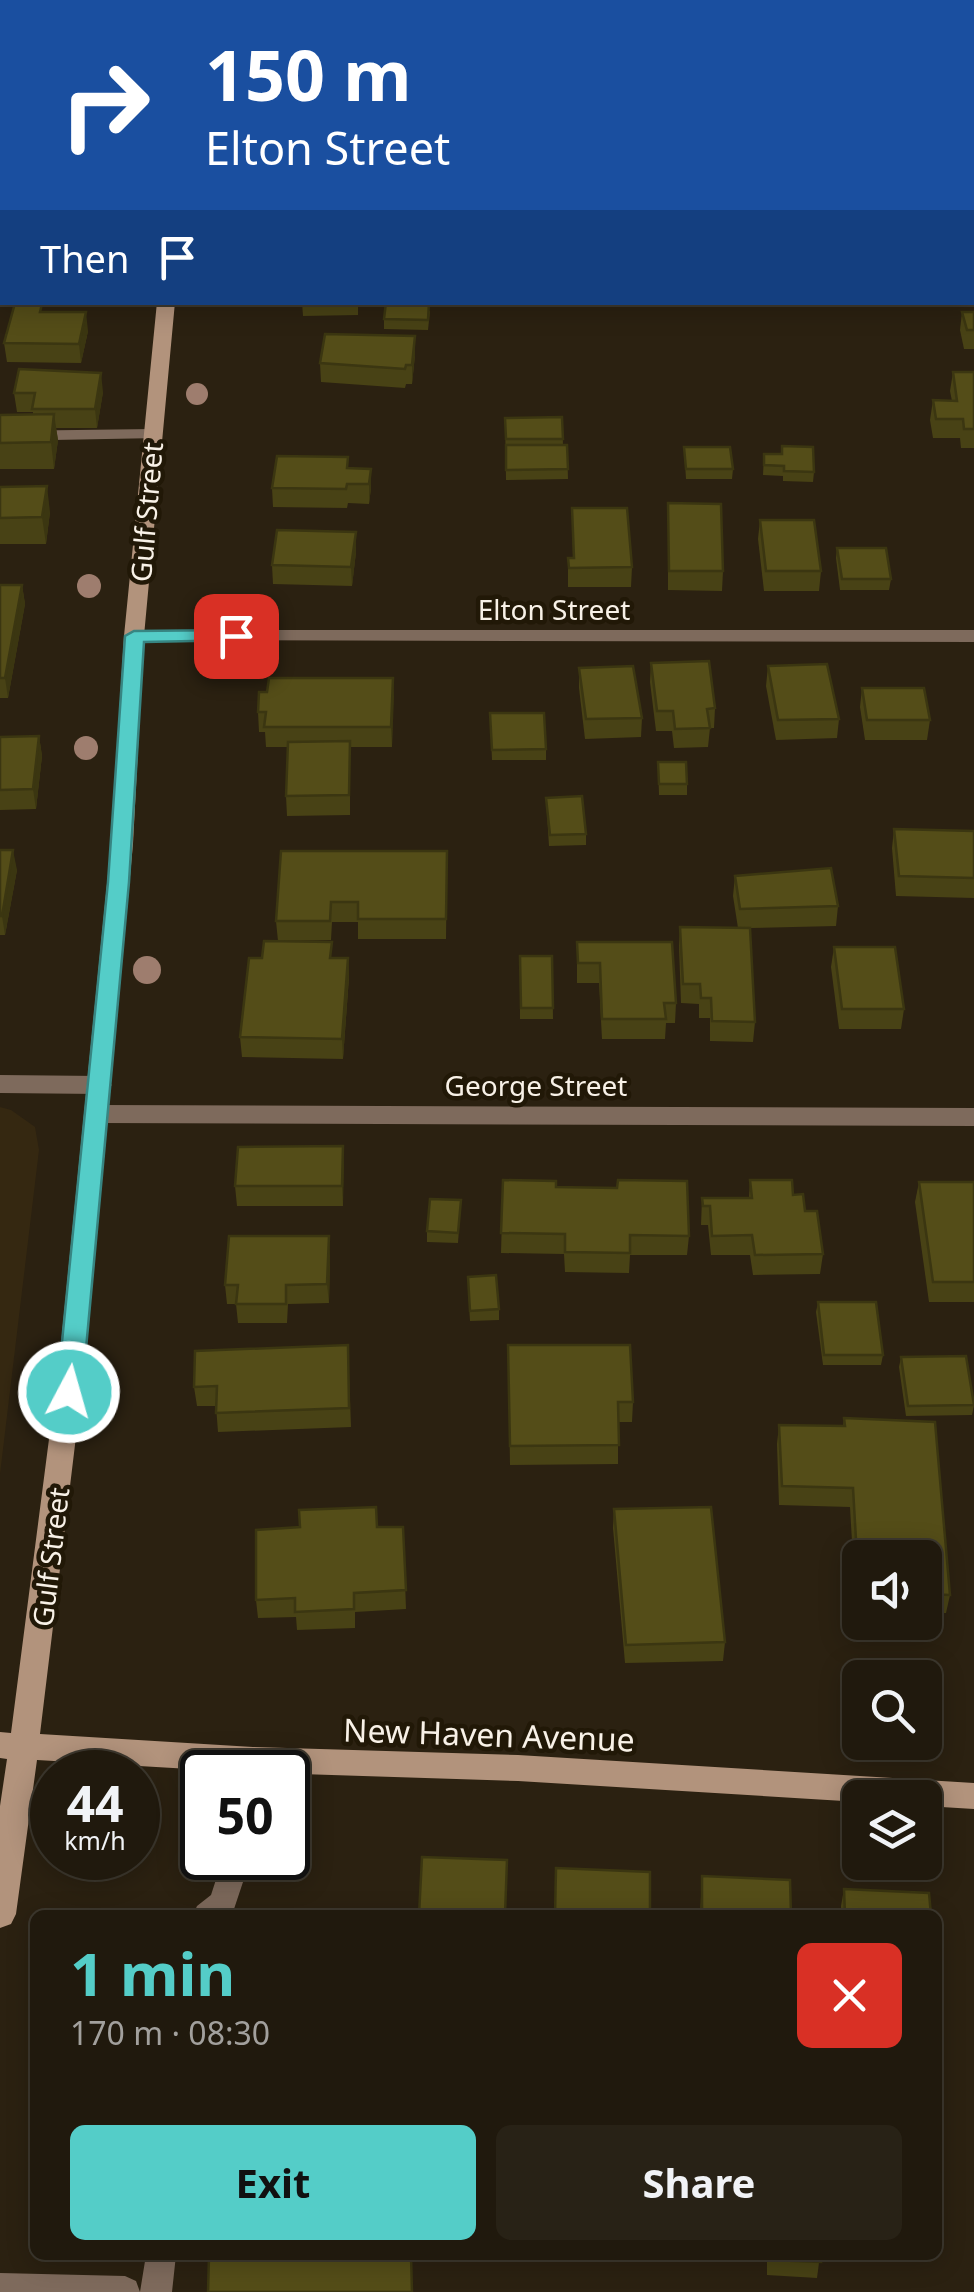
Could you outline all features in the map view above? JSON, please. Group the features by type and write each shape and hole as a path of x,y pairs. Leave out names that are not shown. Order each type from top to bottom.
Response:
{"main road":[{"name":"Gulf Street","path":"0,1914 12,1746 54,1526 98,1114 122,844 134,636 166,305"},
{"name":"New Haven Avenue","path":"12,1746 180,1760"},
{"name":"New Haven Avenue","path":"310,1766 518,1768 974,1796"}],"street":[{"name":"Elton Street","path":"134,636 974,636"},
{"path":"0,1084 100,1085"},
{"name":"George Street","path":"98,1114 974,1117"}],"lane":[{"path":"0,436 153,434"},
{"path":"214,1910 223,1903 230,1880"},
{"path":"156,2292 159,2260"},
{"path":"0,2288 125,2292"}],"shaded area":[{"path":"0,1107 35,1127 39,1150 0,1474"}],"building":[{"path":"14,305 42,305 40,312 86,312 79,344 4,343"},
{"path":"386,305 429,305 428,320 384,319"},
{"path":"962,312 974,312 974,330 967,330"},
{"path":"325,334 415,336 412,365 405,369 320,363"},
{"path":"19,369 101,373 95,409 32,409 35,393 14,393"},
{"path":"953,372 974,372 974,429 964,429 963,419 936,419 933,400 957,401"},
{"path":"54,414 51,442 0,443 0,415"},
{"path":"562,417 563,439 506,439 505,418"},
{"path":"506,445 567,445 568,469 506,470"},
{"path":"782,446 813,447 814,472 784,471 784,466 764,465 764,454 782,454"},
{"path":"684,447 730,447 733,469 686,469"},
{"path":"277,456 348,457 347,468 371,469 369,484 347,484 346,489 272,488"},
{"path":"47,486 42,517 0,518 0,487"},
{"path":"668,503 721,504 723,571 669,571"},
{"path":"572,508 627,508 632,567 569,568 568,558 574,558"},
{"path":"760,520 814,520 821,571 766,571"},
{"path":"277,530 356,532 351,567 272,565"},
{"path":"837,548 886,548 891,579 842,579"},
{"path":"0,585 22,585 5,678 0,678"},
{"path":"709,661 715,708 707,709 710,728 675,729 673,711 657,711 651,663"},
{"path":"827,664 839,719 778,720 768,666"},
{"path":"633,666 642,718 586,719 579,668"},
{"path":"269,678 393,678 391,727 264,727 266,712 258,712 259,692 267,692"},
{"path":"862,688 924,688 930,720 867,720"},
{"path":"490,713 544,713 546,749 492,750"},
{"path":"39,736 33,789 0,790 0,737"},
{"path":"350,741 349,795 286,796 288,742"},
{"path":"658,762 686,762 687,784 659,784"},
{"path":"582,796 586,834 550,835 546,798"},
{"path":"894,829 974,831 974,878 899,876"},
{"path":"0,850 13,850 2,916 0,916"},
{"path":"281,851 447,851 446,919 358,919 358,902 331,902 330,921 276,921"},
{"path":"831,868 838,906 740,909 735,876"},
{"path":"680,927 750,928 755,1022 712,1021 711,998 701,998 700,984 683,984"},
{"path":"264,941 332,942 330,958 348,958 342,1039 240,1037 249,958 262,958"},
{"path":"577,942 672,942 676,1003 664,1003 666,1019 602,1019 600,963 578,963"},
{"path":"834,947 895,947 904,1009 842,1009"},
{"path":"520,956 552,956 553,1008 521,1008"},
{"path":"343,1146 342,1186 235,1186 238,1147"},
{"path":"503,1180 556,1181 556,1187 617,1188 618,1180 687,1181 689,1236 630,1235 630,1253 565,1252 565,1234 501,1233"},
{"path":"750,1180 792,1180 793,1195 803,1194 805,1211 817,1211 823,1254 755,1255 752,1235 712,1236 710,1206 703,1206 702,1198 752,1198"},
{"path":"919,1182 974,1182 974,1282 933,1282"},
{"path":"430,1199 461,1200 458,1233 427,1231"},
{"path":"229,1236 329,1236 327,1284 286,1285 286,1304 236,1304 238,1285 225,1285"},
{"path":"496,1275 499,1309 470,1311 468,1277"},
{"path":"818,1302 876,1302 883,1355 824,1355"},
{"path":"348,1345 349,1408 216,1413 217,1386 194,1387 195,1351"},
{"path":"508,1345 630,1345 633,1402 618,1402 619,1445 510,1446"},
{"path":"966,1356 974,1405 908,1406 901,1357"},
{"path":"844,1418 935,1422 950,1595 942,1595 942,1540 856,1540 853,1488 782,1486 779,1425 845,1426"},
{"path":"376,1507 377,1527 403,1527 406,1590 354,1593 354,1609 295,1612 295,1598 256,1600 256,1530 300,1527 299,1510"},
{"path":"711,1507 725,1642 626,1645 614,1509"},
{"path":"422,1857 507,1860 505,1910 419,1910"},
{"path":"556,1868 650,1872 650,1910 555,1910"},
{"path":"702,1876 790,1880 791,1910 702,1910"},
{"path":"844,1889 929,1893 931,1910 845,1910"},
{"path":"209,2260 411,2260 412,2292 208,2292"}],"route":[{"path":"69,1392 119,882 134,636 236,636"}]}
